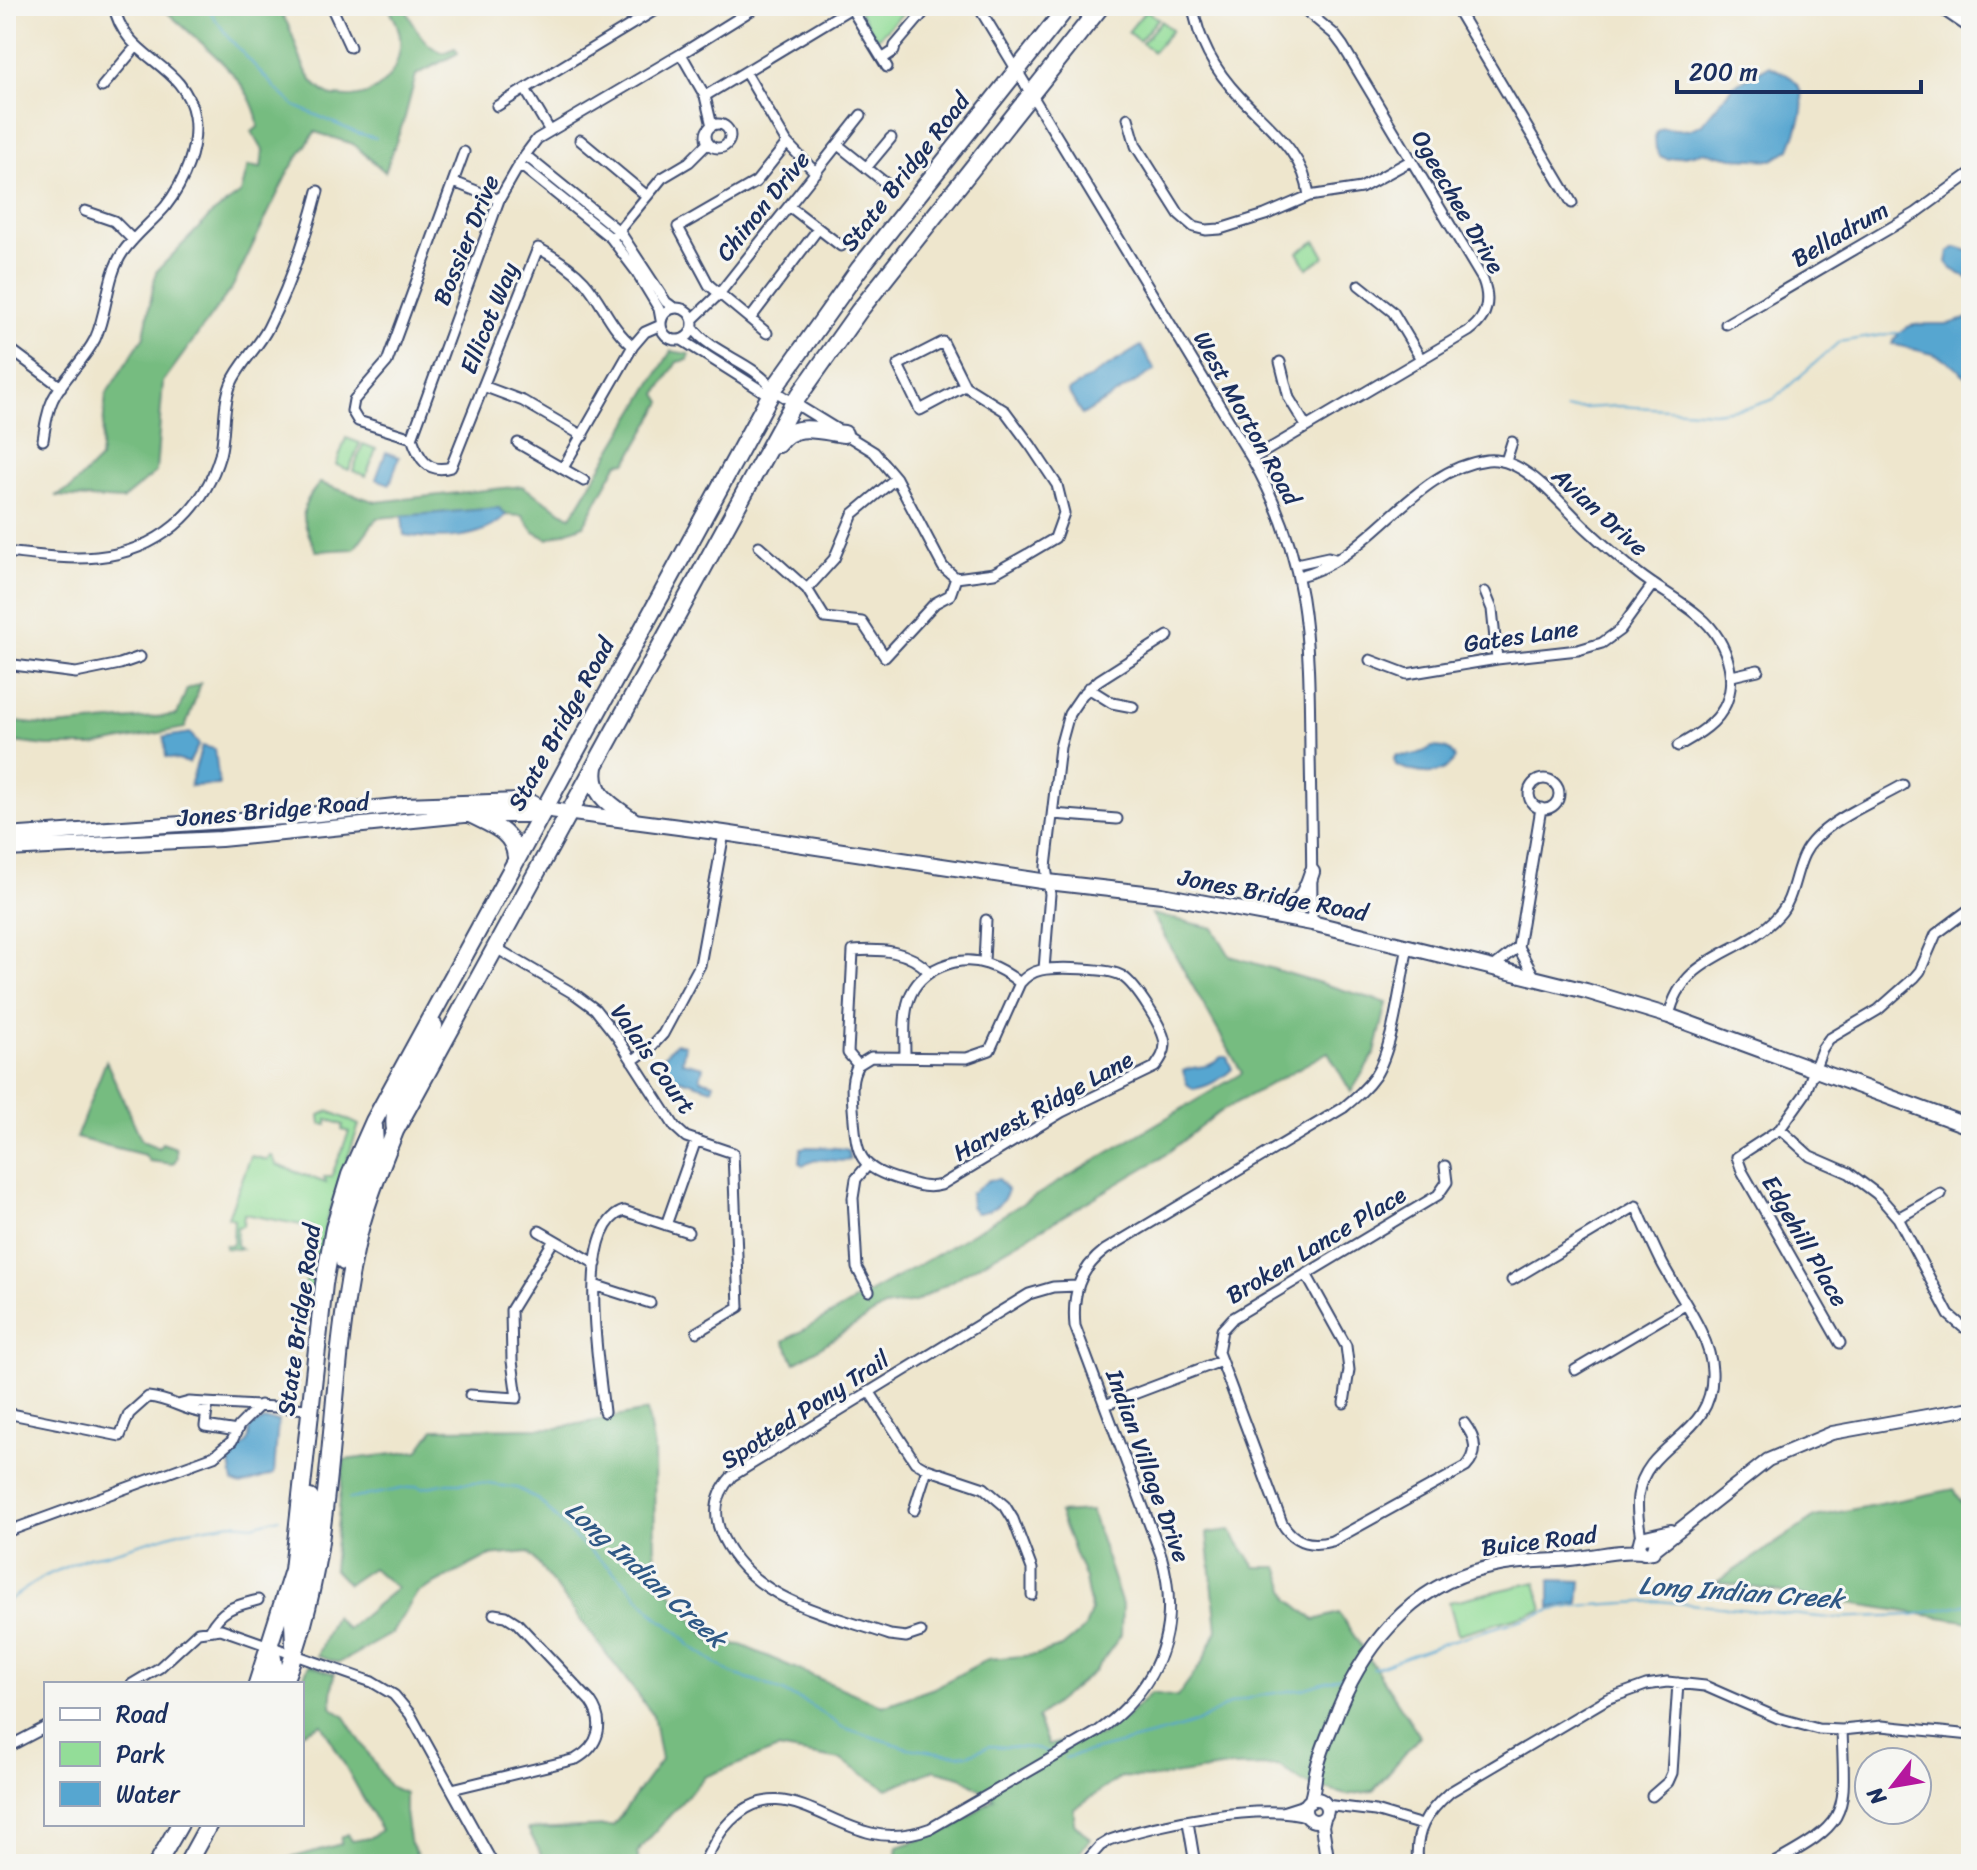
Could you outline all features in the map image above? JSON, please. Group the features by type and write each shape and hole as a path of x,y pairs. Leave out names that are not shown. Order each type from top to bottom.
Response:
{"highway":[{"name":"State Bridge Road","path":"257,1682 266,1644 293,1570 296,1553 324,1284 334,1228 350,1175 374,1121 773,390 859,269 1068,6"},
{"name":"State Bridge Road","path":"284,1682 295,1654 318,1566 345,1314 356,1246 374,1185 395,1131 793,404 859,311 1097,11"},
{"name":"State Bridge Road","path":"739,500 753,489 786,433 797,429 844,434"},
{"path":"596,762 594,775 597,791 632,820"},
{"path":"543,809 558,832"},
{"path":"472,815 506,833 516,857"},
{"path":"395,1131 395,1106 424,1051 452,974"},
{"path":"345,1314 345,1241 355,1201 375,1146 374,1121"},
{"path":"295,1654 293,1621 308,1555 310,1525 305,1462"},
{"path":"266,1644 275,1671 272,1682"},
{"path":"157,1864 179,1826"},
{"path":"187,1864 207,1826"}],"main road":[{"name":"Jones Bridge Road","path":"6,849 191,840 234,826 299,824 375,808 520,801 543,809 1048,882 1174,897 1312,923 1535,978 1669,1016 1971,1127"},
{"name":"Jones Bridge Road","path":"6,836 147,825 299,824 527,815 543,809"},
{"path":"1272,915 1295,906 1304,896 1312,872"}],"street":[{"path":"43,440 47,413 95,338 116,265 178,187 188,164 195,130 191,105 181,84 135,48 122,30 114,6"},
{"path":"331,6 350,47"},
{"path":"497,106 662,6"},
{"name":"Bossier Drive","path":"412,438 499,200 537,139 758,6"},
{"path":"705,96 851,8 882,59 890,45 895,46 929,6"},
{"name":"West Morton Road","path":"978,6 1273,498 1299,576 1309,656 1312,923"},
{"name":"State Bridge Road","path":"1097,11 1109,6"},
{"path":"1193,6 1202,43 1213,62 1237,94 1295,154 1305,174 1309,196"},
{"path":"1455,6 1572,203"},
{"path":"1937,6 1971,29"},
{"name":"Ogeechee Drive","path":"1252,459 1476,326 1485,313 1488,298 1483,280 1343,46 1334,34 1304,9"},
{"path":"102,87 135,48"},
{"path":"681,54 705,96 712,126 706,135 708,143 718,148 729,141 726,128 712,126"},
{"path":"746,73 787,143 816,173"},
{"path":"525,89 550,131"},
{"name":"Chinon Drive","path":"693,323 861,115"},
{"path":"1128,118 1136,146 1179,214 1194,227 1206,230 1220,229 1265,215 1309,196 1361,188 1412,160"},
{"path":"866,168 891,138"},
{"path":"580,140 647,196"},
{"path":"616,235 662,178 689,162 708,143"},
{"path":"767,333 709,285 678,227 756,182 787,143"},
{"path":"838,145 888,185"},
{"path":"412,438 358,421 352,411 354,400 387,362 464,152"},
{"path":"522,160 616,235 666,302 674,308 683,309 712,344 767,381 773,390 793,404 874,452 896,478 943,567 956,578 994,573 1055,538 1064,513 1057,485 1005,411 965,386 943,342 898,365 920,410 965,386"},
{"name":"Belladrum","path":"1726,324 1916,213 1971,173"},
{"path":"454,182 499,200"},
{"path":"6,552 85,558 132,550 165,533 201,500 220,454 226,404 232,383 270,324 308,229 318,191"},
{"path":"789,206 841,246"},
{"path":"85,211 114,221 133,240"},
{"path":"750,319 818,229"},
{"path":"616,235 659,309 669,338 692,344 764,392 773,390"},
{"name":"Ellicot Way","path":"412,438 419,456 430,468 441,470 451,467 538,248 557,258 585,282 622,338 633,346"},
{"path":"1359,285 1393,312 1421,359"},
{"path":"563,468 633,346 645,332 661,322 666,312 674,308"},
{"path":"682,340 689,335 693,323"},
{"path":"6,346 61,387"},
{"path":"1280,362 1289,398 1306,426"},
{"path":"483,386 523,401 583,436"},
{"path":"1299,576 1330,565 1449,470 1488,460 1506,461 1512,442"},
{"path":"518,443 584,481"},
{"name":"Avian Drive","path":"1506,461 1519,467 1550,492 1589,531 1711,627 1725,646 1732,676"},
{"path":"807,589 834,559 853,514 896,478"},
{"path":"759,546 807,589 825,618 862,622 885,657 935,603 950,595 956,578"},
{"path":"1296,564 1328,557 1335,559"},
{"name":"Gates Lane","path":"1370,660 1407,674 1578,650 1602,643 1620,630 1653,584"},
{"path":"1485,592 1492,609 1497,659"},
{"path":"869,1291 857,1268 853,1198 856,1179 867,1166 855,1135 851,1090 854,1072 858,1065 871,1057 967,1058 990,1050 1020,983 1026,976 1044,969 1050,894 1046,867 1065,723 1074,704 1088,688 1168,636"},
{"path":"6,664 76,673 140,657"},
{"path":"1678,746 1715,720 1726,703 1732,676 1758,670"},
{"path":"1088,688 1112,703 1133,707"},
{"path":"1669,1016 1677,992 1692,972 1764,929 1778,916 1789,898 1803,856 1817,837 1903,785"},
{"path":"1535,978 1518,947 1541,808"},
{"path":"1053,814 1117,819"},
{"path":"632,1061 663,1034 700,965 724,833"},
{"path":"1963,1327 1949,1315 1898,1218 1869,1185 1810,1156 1780,1129 1805,1094 1827,1041 1878,1010 1914,978 1936,934 1967,911"},
{"path":"984,962 986,920"},
{"path":"1077,1286 1088,1266 1105,1250 1343,1108 1362,1093 1386,1053 1408,947"},
{"path":"1492,968 1518,947"},
{"name":"Valais Court","path":"496,948 585,1001 605,1020 675,1127 686,1137 733,1153 739,1307 697,1332"},
{"path":"858,1065 848,1053 853,951 873,949 905,954 920,962 929,972"},
{"path":"905,1056 905,1021 909,998 929,972 949,963 984,962 1003,970 1020,983"},
{"name":"Harvest Ridge Lane","path":"867,1166 882,1175 936,1187 1062,1112 1155,1067 1164,1053 1163,1037 1127,980 1110,972 1044,969"},
{"name":"Edgehill Place","path":"1780,1129 1737,1157 1742,1171 1840,1343"},
{"path":"666,1225 696,1140"},
{"name":"Broken Lance Place","path":"1221,1361 1218,1341 1228,1322 1438,1195 1447,1182 1445,1166"},
{"path":"1898,1218 1941,1194"},
{"path":"1512,1280 1636,1206 1709,1352 1712,1385 1703,1415 1690,1430 1657,1456 1646,1471 1638,1496 1638,1517 1647,1542"},
{"path":"604,1412 593,1301 597,1249 608,1222 615,1214 624,1211 688,1232"},
{"path":"539,1231 596,1264"},
{"path":"470,1395 517,1398 512,1361 511,1310 554,1240"},
{"path":"1306,1274 1346,1346 1349,1370 1344,1403"},
{"path":"594,1285 650,1303"},
{"name":"Spotted Pony Trail","path":"921,1632 906,1637 890,1635 772,1592 754,1580 739,1565 718,1525 718,1496 732,1476 1029,1294 1053,1287 1077,1286"},
{"name":"Indian Village Drive","path":"703,1864 723,1829 736,1816 752,1806 771,1801 791,1801 851,1827 882,1835 907,1835 931,1828 1097,1732 1133,1702 1151,1676 1163,1647 1169,1616 1169,1588 1161,1555 1075,1326 1073,1306 1077,1286"},
{"path":"1575,1370 1685,1305"},
{"path":"1105,1405 1221,1361 1282,1523 1292,1536 1307,1544 1320,1545 1466,1467 1473,1460 1476,1446 1472,1433 1464,1423"},
{"path":"869,1391 908,1455 927,1469 972,1483 996,1497 1013,1519 1032,1569 1032,1595"},
{"path":"6,1413 120,1436 129,1414 148,1397 207,1408 260,1405 310,1409"},
{"path":"6,1532 217,1454 232,1441 260,1405"},
{"path":"207,1408 205,1426 237,1431"},
{"name":"Buice Road","path":"1326,1864 1317,1810 1321,1796 1322,1759 1343,1696 1369,1652 1393,1621 1428,1593 1464,1574 1484,1568 1514,1562 1623,1552 1684,1525 1768,1460 1789,1450 1832,1433 1971,1408"},
{"path":"914,1510 927,1469"},
{"path":"972,1483 976,1472"},
{"path":"210,1630 219,1615 236,1605 258,1600"},
{"path":"452,1789 576,1759 590,1749 599,1733 598,1716 590,1701 517,1623 506,1616 494,1614"},
{"path":"135,1682 159,1668 198,1632 221,1629 372,1682 394,1695 410,1714 493,1864"},
{"path":"1652,1796 1668,1782 1672,1773 1678,1683"},
{"path":"1418,1864 1417,1848 1422,1825 1436,1804 1450,1792 1607,1699 1646,1685 1678,1683 1722,1692 1795,1724 1818,1729 1882,1726 1971,1735"},
{"path":"6,1748 44,1728"},
{"path":"1772,1864 1841,1822 1844,1792 1842,1730"},
{"path":"1084,1864 1110,1840 1188,1822 1345,1809 1375,1811 1422,1825"},
{"path":"1188,1822 1195,1864"}],"green space":[{"path":"165,6 276,6 288,24 307,73 320,89 333,96 368,93 390,76 398,57 400,36 388,6 405,6 419,34 436,50 443,53 455,48 458,53 416,75 385,172 353,144 315,132 288,172 233,286 163,382 156,472 122,500 55,496 70,489 100,459 106,394 144,336 156,272 212,214 241,193 248,166 261,168 263,150 252,132 258,127 255,110 247,94 224,64 168,13"},
{"path":"856,6 910,6 877,39"},
{"path":"1146,10 1158,19 1139,41 1128,32"},
{"path":"1161,21 1172,30 1153,52 1142,43"},
{"path":"1316,241 1325,257 1307,268 1298,252"},
{"path":"671,351 689,354 688,360 677,362 657,394 662,402 627,462 618,463 584,525 548,539 534,532 523,516 506,515 499,508 377,518 354,549 316,551 305,523 304,508 320,483 376,502 522,486 571,517"},
{"path":"346,438 360,443 349,470 336,465"},
{"path":"363,444 376,449 366,476 353,471"},
{"path":"201,683 185,728 92,746 47,746 6,741 6,721 55,726 177,715 187,689"},
{"path":"1152,914 1213,928 1230,956 1387,1003 1375,1053 1351,1092 1328,1052 1218,1113 1161,1158 1055,1221 915,1302 884,1307 795,1363 784,1341 924,1262 1242,1073"},
{"path":"106,1061 142,1141 159,1148 162,1143 176,1148 177,1158 173,1164 149,1161 145,1155 76,1138"},
{"path":"329,1111 359,1125 327,1219 309,1305 298,1298 305,1295 307,1273 299,1270 307,1268 312,1227 244,1214 243,1226 237,1227 236,1245 241,1249 225,1248 225,1245 233,1245 234,1219 228,1217 251,1156 268,1160 272,1156 277,1165 326,1183 324,1177 331,1177 349,1132 342,1130 343,1125 327,1119 327,1125 321,1124 320,1115"},
{"path":"647,1411 654,1449 655,1572 711,1642 741,1645 883,1706 934,1688 988,1659 1035,1655 1062,1647 1085,1628 1091,1611 1085,1579 1059,1513 1091,1511 1122,1605 1121,1635 1095,1671 1037,1718 1048,1745 1101,1735 1130,1714 1151,1693 1177,1697 1202,1663 1217,1630 1207,1533 1230,1530 1255,1567 1278,1567 1290,1600 1315,1620 1339,1613 1420,1736 1373,1791 1346,1795 1302,1782 1279,1766 1228,1767 1152,1778 1121,1777 1074,1809 1074,1823 1090,1839 1070,1864 895,1864 898,1847 954,1828 994,1798 961,1777 934,1770 887,1789 841,1760 778,1749 704,1777 637,1852 639,1864 546,1864 528,1829 613,1826 661,1760 653,1715 529,1552 488,1556 417,1593 392,1633 339,1663 317,1656 334,1616 347,1629 397,1588 372,1568 348,1584 333,1569 344,1460 418,1451 434,1429 558,1428"},
{"path":"1954,1489 1971,1518 1971,1622 1717,1582 1815,1517"},
{"path":"1536,1582 1543,1610 1458,1634 1449,1602"},
{"path":"309,1665 334,1674 331,1707 345,1717 389,1786 405,1793 409,1840 422,1864 256,1864 277,1862 341,1844 342,1837 348,1834 352,1841 369,1838 381,1830 322,1724 304,1732 304,1682 301,1682"}],"water":[{"path":"1769,66 1793,79 1802,95 1802,113 1790,149 1773,160 1733,158 1704,152 1667,159 1660,156 1656,149 1657,131 1663,128 1689,130 1702,124 1733,86"},
{"path":"1956,247 1971,252 1971,280 1951,269 1947,262 1949,252"},
{"path":"1971,317 1971,381 1947,360 1892,344 1908,327 1948,324"},
{"path":"1141,346 1155,370 1082,415 1068,391"},
{"path":"386,452 399,457 390,484 376,479"},
{"path":"499,508 506,515 496,524 472,534 444,538 404,535 402,516"},
{"path":"190,733 199,744 189,763 166,757 164,737"},
{"path":"202,746 215,749 219,785 190,786"},
{"path":"1432,747 1449,750 1455,759 1443,770 1428,773 1396,765 1394,759 1397,755 1415,754"},
{"path":"676,1043 685,1045 682,1062 703,1067 700,1079 714,1083 712,1089 668,1075 661,1059"},
{"path":"1221,1057 1227,1057 1232,1069 1228,1073 1198,1088 1193,1089 1187,1084 1183,1071 1207,1066"},
{"path":"801,1148 848,1150 850,1160 822,1159 803,1166 800,1163"},
{"path":"998,1179 1008,1190 1003,1199 992,1209 976,1213 971,1206 970,1194 989,1180"},
{"path":"264,1420 278,1421 274,1474 241,1485 233,1482 229,1457 247,1442 249,1427"},
{"path":"1550,1580 1581,1581 1579,1603 1550,1608"}],"waterway":[{"path":"206,6 229,38 295,106 376,138"},
{"path":"1566,409 1619,406 1714,412 1750,407 1774,399 1839,342 1902,332"},
{"name":"Long Indian Creek","path":"349,1499 448,1483 517,1488 539,1500 689,1645 732,1674 806,1702 842,1727 907,1748 958,1755 989,1746 1036,1748 1050,1753"},
{"name":"Long Indian Creek","path":"6,1602 43,1577 88,1557 182,1531 232,1523 253,1525 279,1518"},
{"name":"Long Indian Creek","path":"1373,1669 1444,1643 1553,1610 1577,1606 1659,1601 1830,1618 1913,1615 1971,1603"},
{"name":"Long Indian Creek","path":"1065,1758 1198,1722 1231,1703 1303,1689 1344,1676"}]}
